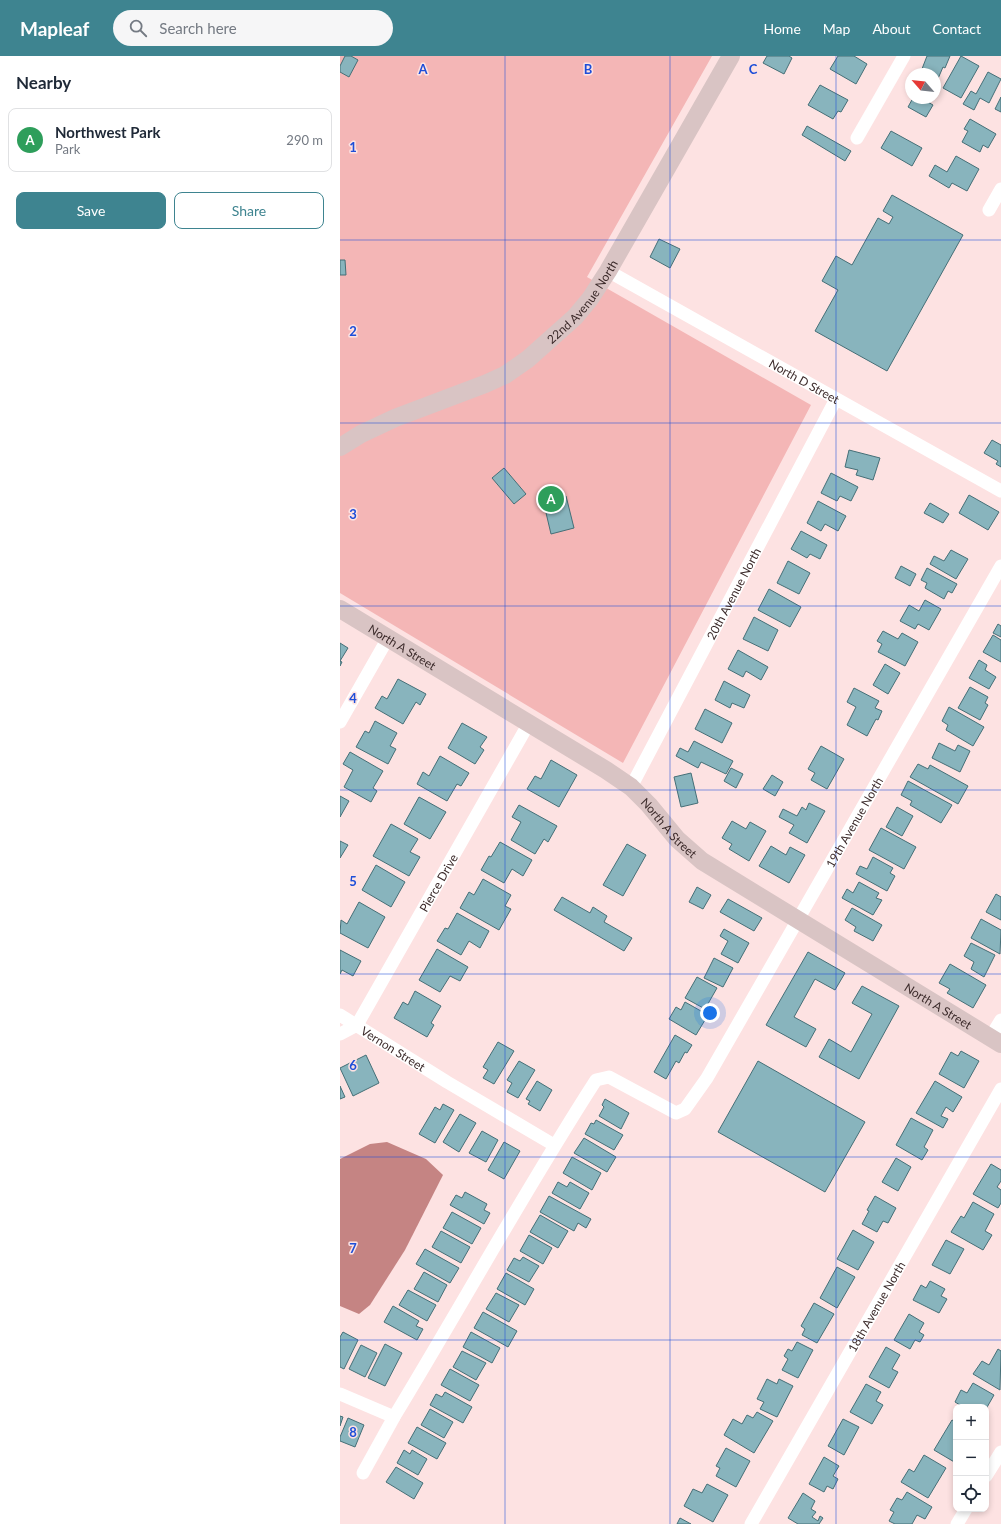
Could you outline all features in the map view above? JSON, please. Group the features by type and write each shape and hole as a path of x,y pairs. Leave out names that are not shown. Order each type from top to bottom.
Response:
{"street":[{"name":"22nd Avenue North","path":"340,447 361,434 395,418 485,384 505,374 528,359 574,317 590,299 608,271 731,56"},
{"path":"858,138 904,56"},
{"path":"989,210 1001,189"},
{"name":"North D Street","path":"608,271 1001,491"},
{"name":"20th Avenue North","path":"631,788 836,398"},
{"name":"19th Avenue North","path":"554,1145 596,1080 609,1077 676,1113 685,1109 707,1078 1001,566"},
{"name":"North A Street","path":"340,609 606,770 631,788 649,805 677,839 702,861 996,1041"},
{"path":"340,722 388,638"},
{"name":"Pierce Drive","path":"357,1025 529,723"},
{"name":"Vernon Street","path":"340,1015 447,1082 554,1145"},
{"path":"996,1041 1001,1020"},
{"path":"340,1034 357,1025"},
{"name":"18th Avenue North","path":"751,1524 1001,1089"},
{"path":"363,1473 394,1417 442,1338 554,1145"},
{"path":"340,1394 394,1417"},
{"path":"989,1471 1001,1452"},
{"path":"957,1524 964,1512"}],"shaded area":[{"path":"340,56 712,56 587,277 811,405 623,763 340,593"},
{"path":"387,1142 426,1159 443,1175 405,1250 370,1305 359,1314 340,1306 340,1159 370,1144"}],"building":[{"path":"345,56 351,56 358,60 349,77 340,72 340,66"},
{"path":"767,56 789,56 792,58 784,74 763,63"},
{"path":"838,56 854,56 867,64 856,84 830,69"},
{"path":"927,56 950,56 945,68 943,67 941,72 941,68 922,68"},
{"path":"961,56 979,66 961,98 943,88"},
{"path":"988,72 1001,79 989,103 980,98 974,110 963,104 971,91 976,94"},
{"path":"820,85 848,100 841,112 838,111 833,119 808,105"},
{"path":"1001,97 1001,112 995,109"},
{"path":"910,104 933,105 926,117 908,107"},
{"path":"970,119 996,134 988,148 983,145 980,152 962,142 968,131 964,129"},
{"path":"807,126 851,151 845,161 802,135"},
{"path":"891,131 922,148 912,166 881,148"},
{"path":"956,156 979,169 967,191 952,183 949,188 929,176 935,165 947,172"},
{"path":"892,195 963,235 887,371 815,331 838,290 822,281 836,256 852,265 878,218 889,224 893,217 883,211"},
{"path":"659,239 680,249 670,268 650,257"},
{"path":"340,260 345,260 346,275 340,275"},
{"path":"992,440 1001,445 1001,467 996,464 998,461 984,453"},
{"path":"849,450 880,458 873,480 856,475 858,470 845,467"},
{"path":"504,468 526,494 514,504 492,478"},
{"path":"831,473 858,487 851,501 840,496 837,501 821,493"},
{"path":"969,495 999,512 988,530 959,513"},
{"path":"566,496 574,528 551,534 543,500 548,498 549,501"},
{"path":"818,501 846,516 838,531 825,524 821,531 807,523"},
{"path":"930,503 949,514 943,523 924,513"},
{"path":"801,531 827,545 820,559 810,554 807,558 791,549"},
{"path":"951,550 968,559 956,579 930,564 934,556 944,561"},
{"path":"788,561 810,573 799,594 777,583"},
{"path":"901,566 916,574 910,586 895,578"},
{"path":"927,568 957,584 952,593 948,591 944,599 925,588 927,583 921,580"},
{"path":"769,589 801,607 790,627 758,610"},
{"path":"925,600 941,609 929,630 918,624 915,629 900,621 909,605 919,611"},
{"path":"754,617 778,630 768,651 743,639"},
{"path":"998,624 1001,626 1001,637 993,633"},
{"path":"883,631 898,639 902,633 918,642 905,666 878,652 882,644 877,641"},
{"path":"993,635 1001,640 1001,662 983,652"},
{"path":"340,643 348,648 340,661"},
{"path":"738,650 768,667 761,680 746,671 743,677 728,669"},
{"path":"979,660 987,665 985,670 996,677 989,689 969,678"},
{"path":"885,664 900,673 888,694 873,685"},
{"path":"398,679 426,694 420,705 416,702 403,724 375,708 382,696 387,699"},
{"path":"724,681 750,695 744,708 732,703 730,708 715,700"},
{"path":"970,687 988,697 985,703 988,705 980,720 958,708"},
{"path":"854,688 879,701 875,708 882,711 878,720 876,719 867,736 847,725 856,707 847,702"},
{"path":"949,707 984,727 973,746 946,730 948,725 942,721"},
{"path":"705,709 732,723 722,743 695,729"},
{"path":"375,721 397,733 390,746 396,749 388,764 356,747 365,731 369,733"},
{"path":"462,723 487,737 480,747 484,750 475,764 448,748"},
{"path":"694,741 733,761 726,774 701,762 698,768 676,756 680,748 688,752"},
{"path":"939,743 955,751 958,745 970,751 960,772 932,758"},
{"path":"821,746 844,759 827,789 811,780 815,773 808,769"},
{"path":"350,752 383,771 373,788 377,791 371,802 344,787 353,770 343,764"},
{"path":"440,756 469,773 461,786 457,784 447,801 417,784 423,772 429,776"},
{"path":"551,760 577,775 559,807 527,789 535,776 541,779"},
{"path":"918,764 928,769 930,765 968,786 958,804 910,777"},
{"path":"731,768 743,774 736,788 724,781"},
{"path":"691,773 698,803 681,807 674,777"},
{"path":"772,775 783,782 775,796 763,789"},
{"path":"908,781 952,805 941,823 910,805 912,801 901,795"},
{"path":"340,796 349,801 340,817"},
{"path":"419,797 446,812 430,839 404,824"},
{"path":"809,803 825,811 807,843 789,833 794,825 779,817 783,809 797,816 802,807 806,810"},
{"path":"519,805 557,826 548,842 544,839 535,854 511,840 521,822 512,817"},
{"path":"897,807 913,816 902,836 886,827"},
{"path":"732,821 746,829 750,822 766,831 749,861 729,849 732,844 722,838"},
{"path":"391,824 418,839 410,852 420,857 409,876 373,856"},
{"path":"881,828 916,847 904,869 869,850"},
{"path":"340,841 348,845 340,858"},
{"path":"500,842 532,860 523,876 512,869 504,883 481,870 489,856 491,857"},
{"path":"627,844 646,855 623,896 603,885"},
{"path":"771,846 786,855 790,847 805,855 789,883 759,866"},
{"path":"873,857 893,868 890,873 895,876 887,891 856,874 860,866 867,869"},
{"path":"376,865 405,882 391,907 362,890"},
{"path":"483,879 511,895 505,906 511,909 499,930 460,908 469,892 474,895"},
{"path":"859,882 879,893 876,898 882,900 873,915 842,898 847,889 853,893"},
{"path":"697,887 711,895 703,909 689,902"},
{"path":"996,894 1001,897 1001,920 986,912"},
{"path":"562,897 590,913 593,907 607,916 604,922 632,938 624,951 554,910"},
{"path":"728,899 762,918 754,931 720,912"},
{"path":"359,902 385,917 368,948 340,933 341,920 347,924"},
{"path":"852,908 882,925 873,941 854,931 856,927 845,920"},
{"path":"457,913 489,931 480,948 469,941 461,955 437,941 445,928 448,929"},
{"path":"981,919 1001,930 1000,954 971,938"},
{"path":"724,929 749,943 738,963 721,954 728,941 720,936"},
{"path":"971,943 995,955 984,977 971,969 974,962 964,956"},
{"path":"437,949 468,967 460,981 450,976 440,992 419,980"},
{"path":"340,950 361,961 353,976 342,970 340,974"},
{"path":"808,952 845,973 835,990 815,979 794,1017 816,1029 806,1047 766,1025"},
{"path":"714,958 733,968 723,987 704,978"},
{"path":"950,964 986,985 973,1008 947,993 950,989 939,983"},
{"path":"697,977 717,988 705,1009 685,998"},
{"path":"862,986 899,1006 859,1079 819,1057 829,1039 851,1052 872,1014 852,1003"},
{"path":"415,991 441,1006 431,1023 434,1025 427,1037 394,1018 403,1002 408,1005"},
{"path":"685,1002 708,1015 696,1035 669,1019 676,1007 681,1010"},
{"path":"675,1035 692,1045 687,1053 685,1052 679,1063 676,1061 666,1079 654,1072"},
{"path":"498,1042 514,1051 494,1084 483,1078 488,1070 483,1067"},
{"path":"961,1051 979,1061 964,1088 939,1074 951,1052 958,1056"},
{"path":"366,1055 379,1083 353,1096 340,1068"},
{"path":"519,1061 535,1070 518,1098 507,1092 512,1083 507,1080"},
{"path":"758,1061 865,1122 825,1192 718,1132"},
{"path":"537,1081 552,1090 540,1111 528,1104 530,1101 526,1099"},
{"path":"935,1081 962,1097 953,1112 946,1107 941,1116 948,1119 943,1128 916,1113"},
{"path":"340,1086 345,1097 340,1099"},
{"path":"605,1099 629,1113 621,1129 599,1116 604,1107 602,1105"},
{"path":"443,1104 454,1110 435,1143 419,1134 435,1107 440,1110"},
{"path":"460,1114 476,1123 459,1152 443,1142"},
{"path":"911,1118 933,1130 924,1147 928,1150 922,1160 896,1145"},
{"path":"596,1120 623,1135 614,1150 585,1134 591,1123 594,1124"},
{"path":"482,1131 498,1140 486,1162 469,1153"},
{"path":"584,1138 616,1157 607,1172 574,1153"},
{"path":"504,1142 520,1151 504,1179 488,1170"},
{"path":"572,1157 601,1173 592,1190 563,1173"},
{"path":"896,1158 911,1167 898,1191 882,1182"},
{"path":"991,1164 1001,1170 1001,1181 997,1187 1001,1190 1001,1203 998,1208 973,1194"},
{"path":"558,1182 567,1187 570,1182 589,1193 580,1209 552,1193"},
{"path":"465,1192 487,1204 484,1210 490,1213 484,1224 450,1205 456,1195 462,1198"},
{"path":"549,1196 591,1219 586,1228 578,1223 574,1231 540,1212"},
{"path":"875,1196 896,1208 888,1223 883,1221 877,1232 862,1224 869,1211 867,1210"},
{"path":"973,1202 994,1214 985,1231 992,1235 983,1250 951,1232 961,1216 964,1218"},
{"path":"452,1212 481,1228 472,1244 443,1228"},
{"path":"540,1215 568,1231 558,1248 530,1232"},
{"path":"853,1230 874,1242 858,1270 837,1259"},
{"path":"441,1231 470,1247 461,1263 432,1247"},
{"path":"529,1235 552,1248 543,1264 520,1251"},
{"path":"946,1240 964,1249 950,1274 932,1265"},
{"path":"425,1249 459,1268 450,1283 416,1264"},
{"path":"523,1257 539,1266 529,1282 507,1270 514,1258 520,1261"},
{"path":"837,1267 855,1277 837,1308 820,1298"},
{"path":"424,1272 447,1285 438,1302 414,1289"},
{"path":"506,1273 534,1289 525,1305 497,1289"},
{"path":"930,1281 945,1289 941,1296 947,1299 939,1313 913,1300 921,1285 926,1288"},
{"path":"408,1290 436,1305 427,1321 399,1305"},
{"path":"496,1293 519,1305 509,1322 486,1309"},
{"path":"814,1303 834,1314 817,1343 802,1335 805,1329 801,1326"},
{"path":"393,1306 419,1321 416,1326 423,1329 417,1340 384,1322"},
{"path":"483,1312 517,1331 508,1347 474,1328"},
{"path":"909,1314 924,1323 919,1332 924,1335 920,1342 915,1340 910,1349 894,1340"},
{"path":"343,1332 358,1340 344,1369 340,1367 340,1337"},
{"path":"471,1332 500,1348 492,1363 463,1347"},
{"path":"797,1342 813,1350 798,1378 782,1370 788,1359 784,1356 788,1349 792,1351"},
{"path":"385,1344 402,1353 385,1386 368,1378"},
{"path":"361,1345 377,1353 365,1377 349,1369"},
{"path":"886,1347 900,1355 892,1369 898,1372 889,1388 869,1377"},
{"path":"998,1349 1001,1351 1000,1390 973,1374 982,1361 989,1365"},
{"path":"462,1351 486,1363 476,1380 453,1367"},
{"path":"450,1369 479,1385 470,1401 441,1385"},
{"path":"767,1379 777,1384 779,1379 793,1386 777,1417 760,1409 764,1402 757,1399"},
{"path":"973,1383 994,1395 989,1404 958,1404 955,1402 961,1390 967,1393"},
{"path":"866,1384 881,1392 876,1401 883,1405 872,1424 850,1412"},
{"path":"445,1392 472,1407 463,1423 430,1405 436,1394 442,1397"},
{"path":"430,1409 453,1422 444,1438 421,1425"},
{"path":"757,1412 773,1421 754,1453 724,1435 733,1419 742,1424 747,1415 753,1418"},
{"path":"340,1416 343,1417 340,1426"},
{"path":"348,1418 364,1425 355,1447 340,1441 340,1437"},
{"path":"843,1419 859,1427 844,1455 828,1446"},
{"path":"952,1420 953,1420 953,1461 934,1450"},
{"path":"417,1427 446,1443 437,1459 408,1443"},
{"path":"726,1448 750,1461 736,1487 716,1476 720,1468 716,1466"},
{"path":"404,1450 410,1454 412,1450 427,1459 418,1475 397,1463"},
{"path":"924,1455 946,1468 928,1498 901,1482 909,1469 914,1472"},
{"path":"824,1457 839,1466 833,1476 838,1479 833,1489 827,1486 824,1492 809,1484"},
{"path":"396,1467 423,1483 414,1499 386,1482"},
{"path":"707,1484 728,1495 713,1522 684,1506 693,1489 702,1493"},
{"path":"907,1492 932,1507 925,1519 917,1515 912,1524 895,1524 889,1521 894,1512 890,1510 897,1498 902,1500"},
{"path":"803,1493 815,1501 811,1509 816,1512 812,1517 818,1521 820,1516 823,1518 819,1524 798,1524 788,1518"},
{"path":"680,1518 691,1524 677,1524"}],"place":[{"name":"Northwest Park","path":"551,499"}]}
